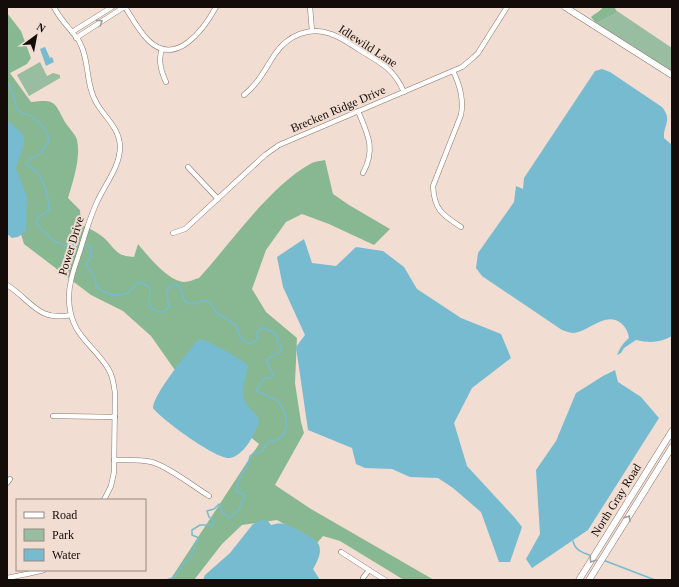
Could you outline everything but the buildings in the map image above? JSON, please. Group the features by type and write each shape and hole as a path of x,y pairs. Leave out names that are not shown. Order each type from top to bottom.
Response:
{"street":[{"name":"Power Drive","path":"54,7 76,38 84,53 88,81 92,95 99,108 115,129 118,135 120,148 117,164 97,201 85,235 69,290 71,315 78,332 110,370 114,381 116,393 114,460 112,481 105,499"},
{"path":"72,32 112,7"},
{"path":"76,38 125,7 147,40 152,44 162,48 177,48 193,40 208,21 216,7"},
{"path":"310,7 312,31"},
{"name":"Brecken Ridge Drive","path":"173,233 186,228 265,155 279,145 462,67 474,57 507,7"},
{"path":"564,7 672,75"},
{"name":"Idlewild Lane","path":"244,95 256,85 284,43 300,33 312,31 324,32 336,36 384,65 398,79 404,92"},
{"path":"162,48 160,65 166,82"},
{"path":"452,71 462,94 462,115 433,186 433,194 438,210 461,227"},
{"path":"358,111 368,133 370,147 368,163 363,173"},
{"path":"188,167 218,199"},
{"path":"7,285 38,311 46,315 54,317 71,315"},
{"path":"53,416 115,417"},
{"name":"North Gray Road","path":"579,580 672,431"},
{"name":"North Gray Road","path":"590,579 672,447"},
{"path":"114,460 154,462 209,496"},
{"path":"341,552 385,580"},
{"path":"364,580 369,570"},
{"path":"7,578 40,571"}],"green space":[{"path":"603,7 616,7 615,9 617,11 615,14 596,23 591,17"},
{"path":"617,11 672,48 672,72 596,23 615,14"},
{"path":"7,13 21,31 31,58 27,64 10,73 31,102 49,101 56,106 77,140 77,162 68,198 80,210 81,224 101,235 119,253 134,257 138,244 165,273 178,281 184,282 199,278 280,186 310,164 325,160 333,194 390,229 374,245 329,224 302,214 286,222 266,250 252,289 266,312 297,338 295,383 304,433 275,485 311,509 434,580 404,580 340,541 323,536 317,543 277,520 242,525 222,544 194,580 170,580 259,444 184,383 151,336 123,311 91,295 24,244 7,189"},
{"path":"40,62 47,76 53,73 60,75 60,78 29,96 17,75"}],"water":[{"path":"45,47 50,58 52,57 54,62 46,66 40,49"},
{"path":"602,69 610,72 662,107 667,116 664,138 672,145 672,336 654,342 636,340 617,355 629,338 625,327 616,320 604,320 574,333 562,330 482,276 476,268 478,253 514,202 516,186 523,189 524,178 595,71"},
{"path":"7,119 24,136 24,143 16,168 27,197 26,231 18,237 12,238 7,234"},
{"path":"304,239 312,263 336,266 356,247 383,251 404,267 417,289 461,318 501,334 511,358 472,388 454,423 467,466 522,527 510,562 499,562 481,512 453,488 438,478 410,477 392,469 365,468 356,464 352,448 308,430 296,347 305,335 283,287 277,257"},
{"path":"200,339 240,359 248,366 243,392 245,402 259,421 252,438 244,449 229,458 222,457 202,446 167,421 153,408 154,402 164,384"},
{"path":"615,370 618,382 641,397 659,418 588,530 532,568 526,559 540,534 536,470 556,441 576,393"},
{"path":"262,520 268,521 271,525 287,525 317,542 320,548 313,569 320,580 203,580 205,575 230,553 253,524"}],"waterway":[{"path":"7,82 10,85 19,111 31,116 37,121 45,130 49,141 39,155 28,160 26,164 36,171 46,190 49,210 37,219 36,224 50,238 58,243 80,245"},
{"path":"84,245 90,246 91,257 86,264 94,277 96,286 102,291 119,295 129,292 139,282 149,287 149,306 157,311 163,312 169,306 167,291 175,284 180,287 183,297 187,303 192,304 205,300 210,303 217,313 237,326 239,334 249,344 256,341 258,332 262,328 276,334 278,338 277,342 282,349 279,353 267,359 273,375 271,378 267,377 263,380 256,391 278,401 282,407 286,420 285,432 276,440 268,442 262,451 257,453 255,452 250,456 248,465 239,479 236,491 245,495 238,511 229,518 222,512 219,504 214,509 207,511 209,517 214,521 212,525 200,525 192,530 192,535 199,538 190,559 184,563 173,578 166,580"},
{"path":"573,541 576,547 583,553 592,556"},
{"path":"603,560 655,580"}]}
